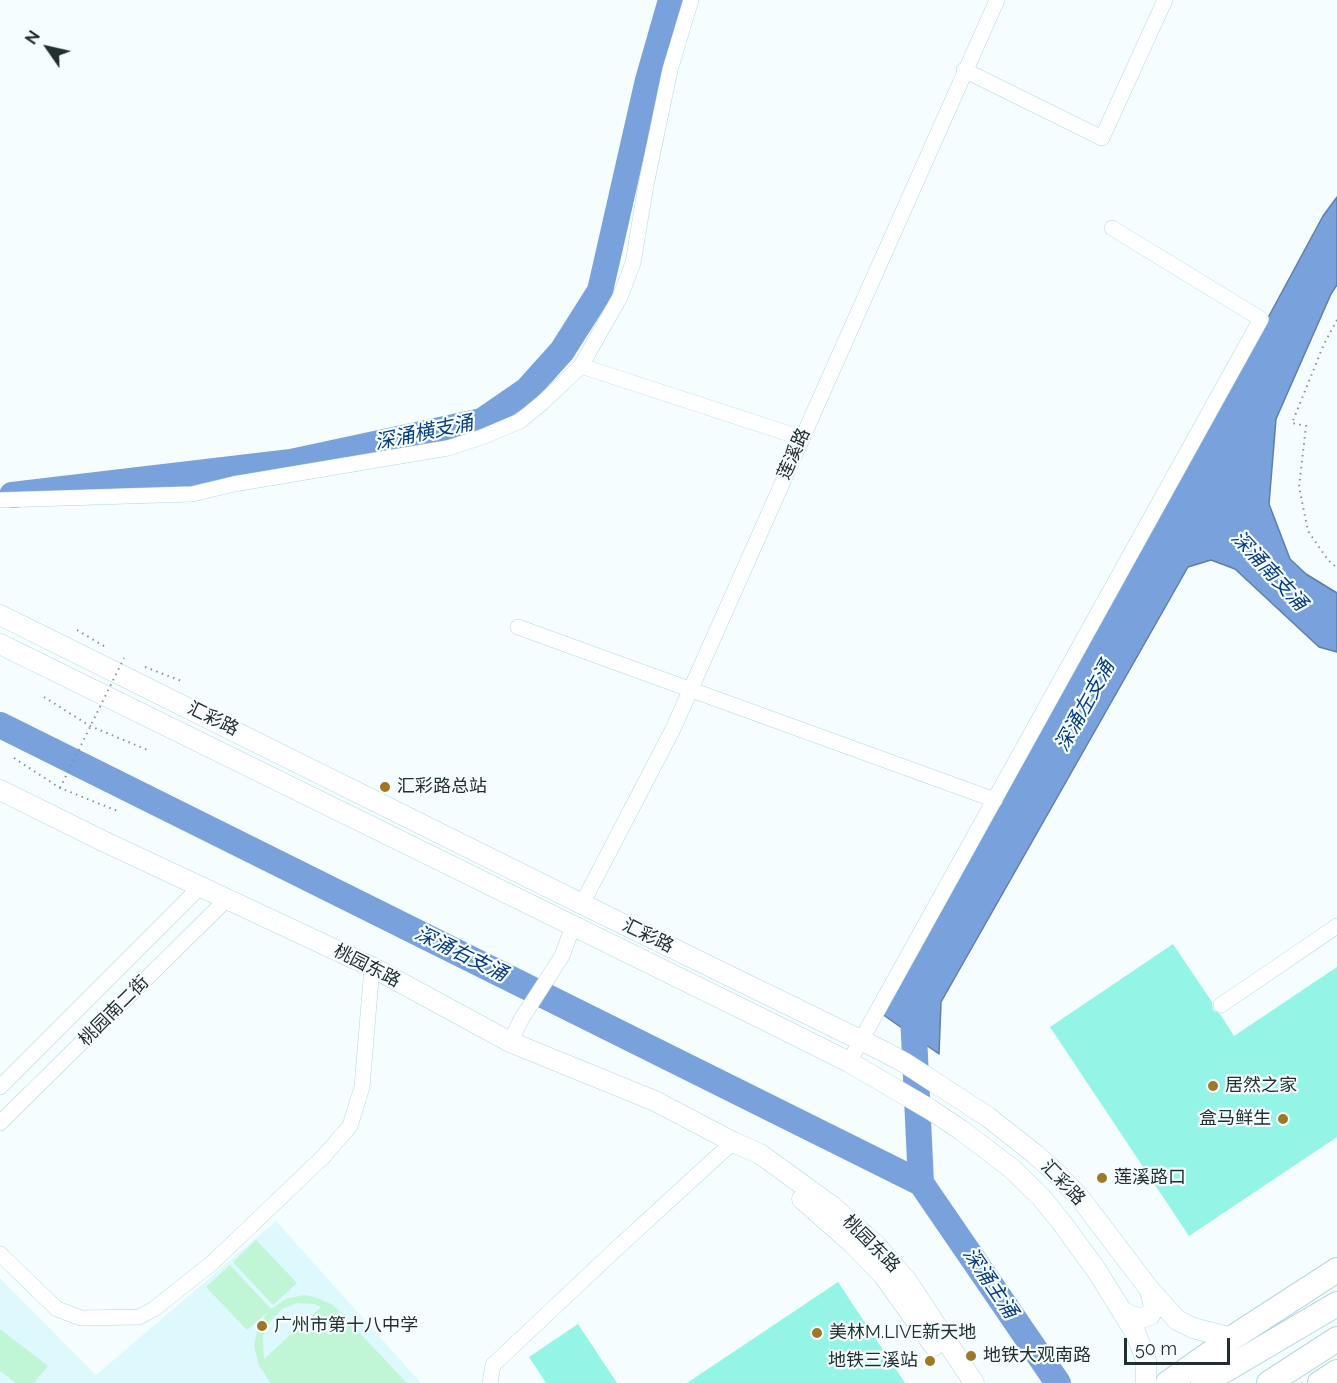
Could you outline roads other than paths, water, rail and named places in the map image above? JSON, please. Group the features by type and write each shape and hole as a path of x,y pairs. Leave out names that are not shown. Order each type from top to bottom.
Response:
{"main road":[{"path":"1168,1383 1232,1338 1337,1270"},
{"path":"1203,1383 1337,1304"},
{"path":"1269,1383 1337,1339"},
{"path":"1320,1383 1337,1372"}],"street":[{"path":"0,500 192,494 234,484 448,448 520,421 581,366 620,297 633,263 646,185 670,70 691,0"},
{"name":"莲溪路","path":"582,904 649,778 691,689 997,0"},
{"path":"964,70 1102,138 1165,0"},
{"path":"849,1062 1260,319 1112,228"},
{"path":"581,366 802,438"},
{"name":"汇彩路","path":"0,615 883,1051 954,1093 1012,1135 1057,1174 1080,1198 1166,1309 1184,1324 1210,1334 1232,1338"},
{"path":"518,627 994,800"},
{"name":"汇彩路","path":"0,644 849,1062 946,1120 1011,1168 1041,1197 1062,1223 1097,1270 1124,1312 1142,1347 1146,1360 1146,1383"},
{"name":"桃园东路","path":"0,790 372,967 510,1042 655,1101 732,1142 760,1154 806,1186 876,1245 907,1281 974,1383"},
{"name":"桃园南二街","path":"0,1087 201,886"},
{"name":"桃园南二街","path":"0,1123 228,898"},
{"path":"510,1042 562,956 573,926"},
{"path":"1221,1005 1337,926"},
{"path":"0,1254 57,1308 81,1318 139,1317 154,1310 212,1263 324,1156 350,1126 362,1087 372,967"},
{"path":"779,1027 789,1005"},
{"path":"490,1383 493,1365 732,1142"},
{"name":"桃园东路","path":"732,1142 755,1165 833,1225 868,1259 899,1295 958,1383"},
{"path":"1124,1312 1139,1319 1150,1315 1154,1307 1150,1290"}],"water":[{"name":"深涌南支涌","path":"1337,197 1337,285 1276,419 1269,504 1290,559 1306,574 1337,593 1337,652 1319,647 1235,569 1211,560 1188,567 941,1002 939,1054 882,1014 1203,438 1323,216"}],"waterway":[{"name":"深涌横支涌","path":"12,495 291,462 482,421 527,390 562,351 600,291 648,80 671,0"},
{"name":"深涌右支涌","path":"0,725 921,1183 1058,1383"},
{"name":"深涌左支涌","path":"919,1002 913,1014 921,1183"}],"place":[{"name":"汇彩路总站","path":"385,787"},
{"name":"居然之家","path":"1213,1086"},
{"name":"盒马鲜生","path":"1283,1119"},
{"name":"莲溪路口","path":"1102,1178"},
{"name":"广州市第十八中学","path":"262,1326"},
{"name":"美林M.LIVE新天地","path":"817,1333"},
{"name":"地铁大观南路","path":"971,1356"},
{"name":"地铁三溪站","path":"930,1361"}],"water label":[{"name":"深涌主涌","path":"990,1283"}]}
